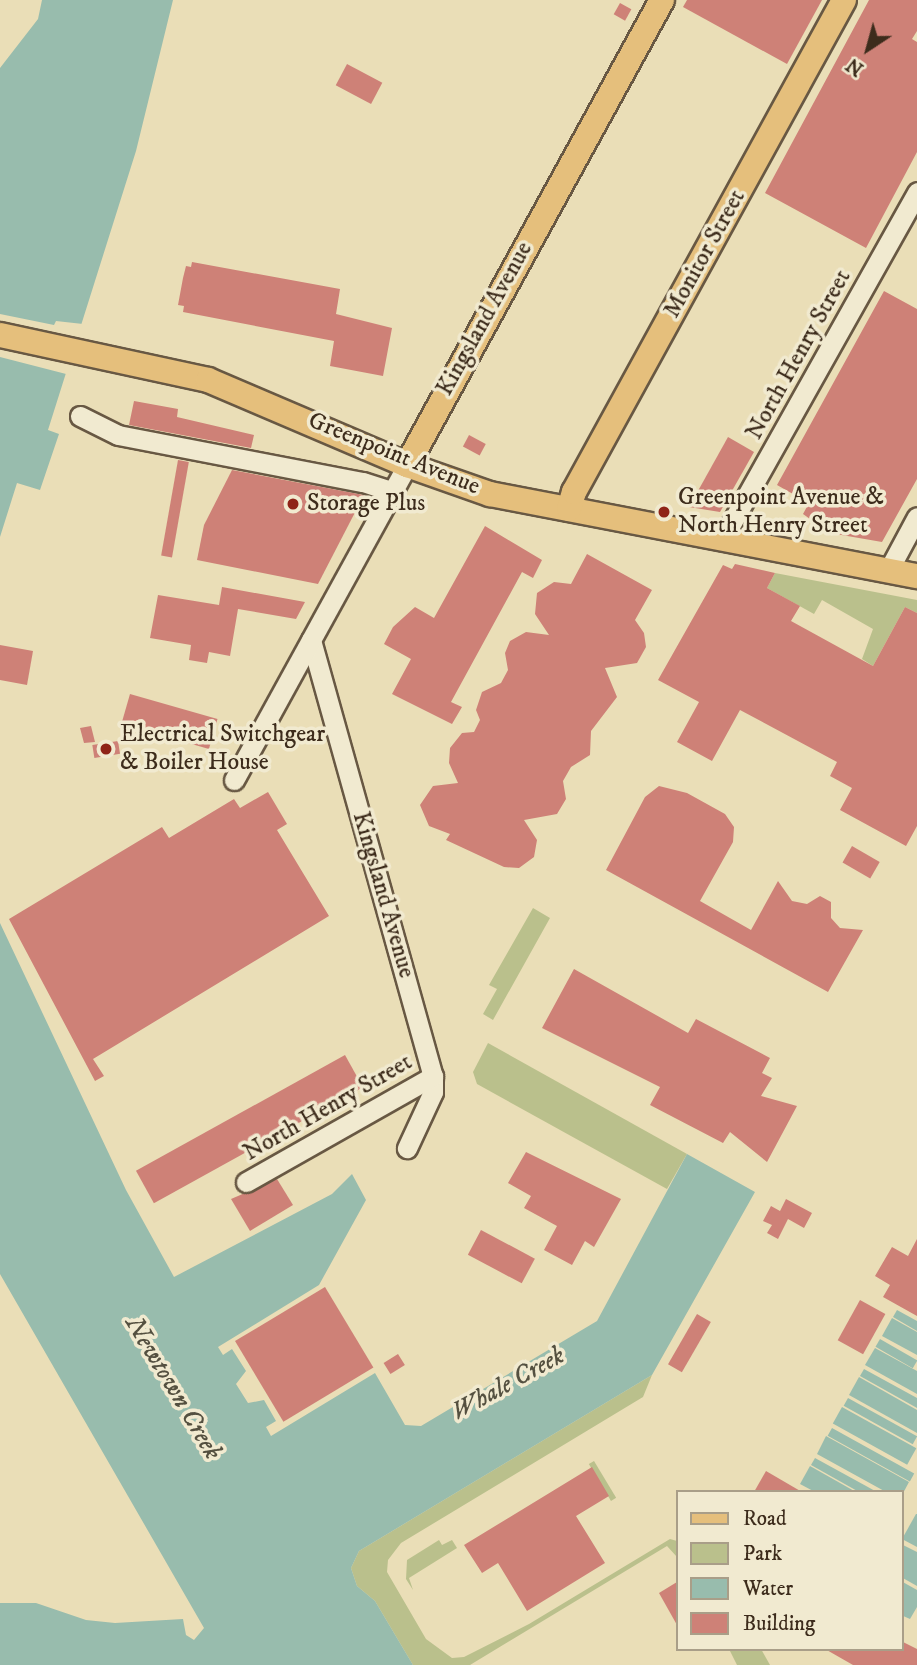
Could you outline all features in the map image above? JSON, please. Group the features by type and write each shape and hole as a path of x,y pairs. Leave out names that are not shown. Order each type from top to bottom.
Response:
{"main road":[{"name":"Kingsland Avenue","path":"407,465 662,0"},
{"name":"Monitor Street","path":"569,509 574,492 844,0"},
{"name":"Greenpoint Avenue","path":"0,335 164,367 284,409 407,465 489,494 917,576"}],"street":[{"name":"North Henry Street","path":"722,540 917,192"},
{"name":"Greenpoint Avenue","path":"80,416 118,435 363,482 393,492"},
{"name":"Kingsland Avenue","path":"234,780 407,465"},
{"path":"888,571 917,517"},
{"name":"Kingsland Avenue","path":"311,640 433,1076 433,1092 407,1148"},
{"name":"North Henry Street","path":"246,1182 433,1076"}],"green space":[{"path":"775,573 917,600 917,613 905,607 873,666 862,659 873,629 822,600 814,614 767,588"},
{"path":"533,908 550,918 493,1020 483,1014 497,989 489,985"},
{"path":"488,1043 687,1154 667,1189 477,1084 473,1072"},
{"path":"652,1375 643,1397 401,1543 388,1560 387,1572 426,1639 452,1658 464,1657 529,1624 670,1539 676,1541 676,1556 667,1546 470,1665 413,1665 375,1601 357,1586 351,1568 359,1551"},
{"path":"594,1461 616,1498 611,1501 589,1464"},
{"path":"439,1540 442,1545 452,1540 457,1548 409,1578 413,1590 406,1579 407,1560"},
{"path":"730,1651 762,1651 770,1665 737,1665"}],"water":[{"path":"42,0 173,0 136,151 48,430 59,434 40,490 17,483 0,537 0,68 38,19"},
{"path":"0,923 126,1190 174,1277 332,1194 352,1174 366,1200 319,1285 218,1347 223,1355 232,1349 246,1371 236,1384 248,1403 264,1400 276,1421 266,1427 271,1436 375,1373 405,1425 421,1426 597,1321 687,1154 755,1192 652,1375 359,1551 351,1568 357,1586 375,1601 413,1665 0,1665 0,1603 36,1603 86,1620 115,1623 183,1619 186,1635 194,1640 204,1628 0,1274"},
{"path":"897,1310 917,1321 917,1331 893,1317"},
{"path":"892,1318 917,1332 917,1355 882,1336"},
{"path":"880,1339 917,1360 913,1368 876,1347"},
{"path":"875,1348 917,1371 917,1394 865,1365"},
{"path":"864,1369 917,1398 917,1408 860,1376"},
{"path":"859,1377 917,1410 917,1433 849,1395"},
{"path":"848,1398 917,1436 913,1444 844,1406"},
{"path":"842,1407 916,1448 907,1465 833,1424"},
{"path":"832,1428 914,1474 910,1481 828,1436"},
{"path":"826,1436 909,1482 903,1493 903,1490 882,1490 817,1454"},
{"path":"815,1458 873,1490 855,1490 811,1465"},
{"path":"810,1466 852,1490 811,1490 800,1484"},
{"path":"916,1514 917,1514 917,1547 903,1537"},
{"path":"903,1545 917,1552 917,1586 903,1578"},
{"path":"903,1582 917,1590 917,1607 910,1619 903,1616"}],"pier":[{"path":"0,314 54,325 56,321 83,324 70,375 0,357"}],"building":[{"path":"687,0 822,0 787,64 683,7"},
{"path":"869,0 917,0 917,31 912,39 917,42 917,152 866,248 765,193"},
{"path":"620,3 631,9 625,21 614,14"},
{"path":"347,64 382,83 371,104 336,85"},
{"path":"192,262 340,289 336,314 392,328 383,376 330,366 334,341 183,312 184,306 178,305 186,266 191,267"},
{"path":"884,291 917,309 917,479 882,542 830,533 803,514 809,503 777,485"},
{"path":"134,401 178,409 177,417 254,435 251,448 129,425"},
{"path":"469,435 486,444 480,455 463,446"},
{"path":"728,437 754,452 720,512 689,507"},
{"path":"178,460 189,462 172,557 161,556"},
{"path":"232,470 364,495 318,584 197,560 204,525"},
{"path":"485,526 542,560 533,578 522,572 451,702 462,707 452,724 392,694 411,659 384,644 393,627 415,607 434,618"},
{"path":"587,554 652,590 635,620 644,633 646,647 637,663 605,668 617,697 591,731 590,755 571,767 563,781 566,799 557,814 524,820 537,840 534,857 519,868 504,867 446,840 450,834 429,826 420,805 433,786 458,783 449,763 450,748 462,733 474,732 480,720 476,710 482,692 501,683 508,670 505,653 510,641 526,632 549,635 535,614 537,593 554,582 571,584"},
{"path":"735,564 775,573 767,588 800,606 791,621 873,666 905,607 917,613 917,826 906,846 840,810 852,788 830,776 837,762 740,710 712,761 677,742 699,702 658,680 723,565 732,569"},
{"path":"222,587 305,602 296,619 238,609 230,656 209,652 207,663 189,660 191,645 150,638 158,595 219,605"},
{"path":"0,645 33,651 27,685 0,680"},
{"path":"130,694 217,719 209,749 121,724"},
{"path":"91,726 95,742 84,743 80,728"},
{"name":"Electrical Switchgear & Boiler House","path":"118,741 120,754 94,758 92,745"},
{"path":"659,786 687,793 725,814 734,827 733,842 700,901 751,930 778,881 792,901 807,904 820,896 831,902 831,918 840,928 863,930 828,992 606,870 645,797"},
{"path":"268,792 287,824 277,830 329,916 93,1059 104,1076 95,1081 9,919 162,827 169,838 234,799 240,808"},
{"path":"852,846 880,862 870,878 842,862"},
{"path":"574,969 688,1033 696,1019 770,1058 762,1073 772,1078 761,1096 797,1106 767,1162 730,1132 723,1143 650,1105 660,1087 542,1028"},
{"path":"345,1055 363,1087 154,1203 136,1171"},
{"path":"526,1152 621,1199 594,1247 585,1241 572,1265 544,1250 557,1226 524,1208 531,1196 508,1183"},
{"path":"277,1179 293,1205 250,1231 231,1199"},
{"path":"786,1199 812,1213 804,1228 788,1219 778,1239 767,1233 772,1225 763,1221 771,1206 780,1211"},
{"path":"481,1230 535,1259 522,1283 468,1255"},
{"path":"917,1239 917,1316 883,1297 890,1285 875,1276 892,1247 908,1256"},
{"path":"325,1287 373,1368 283,1422 235,1341"},
{"path":"860,1300 885,1314 863,1354 838,1340"},
{"path":"697,1314 711,1322 682,1372 668,1364"},
{"path":"398,1354 405,1365 390,1374 384,1363"},
{"path":"592,1467 609,1496 576,1516 605,1563 527,1611 498,1563 482,1573 464,1545"},
{"path":"766,1471 799,1490 755,1490"},
{"path":"676,1583 676,1623 659,1593"},
{"path":"903,1642 917,1649 917,1665 853,1665 828,1651 903,1651"}],"place":[{"name":"Storage Plus","path":"293,504"},
{"name":"Greenpoint Avenue & North Henry Street","path":"664,512"},
{"name":"Electrical Switchgear & Boiler House","path":"106,749"}],"water label":[{"name":"Whale Creek","path":"508,1384"},
{"name":"Newtown Creek","path":"173,1388"}]}
